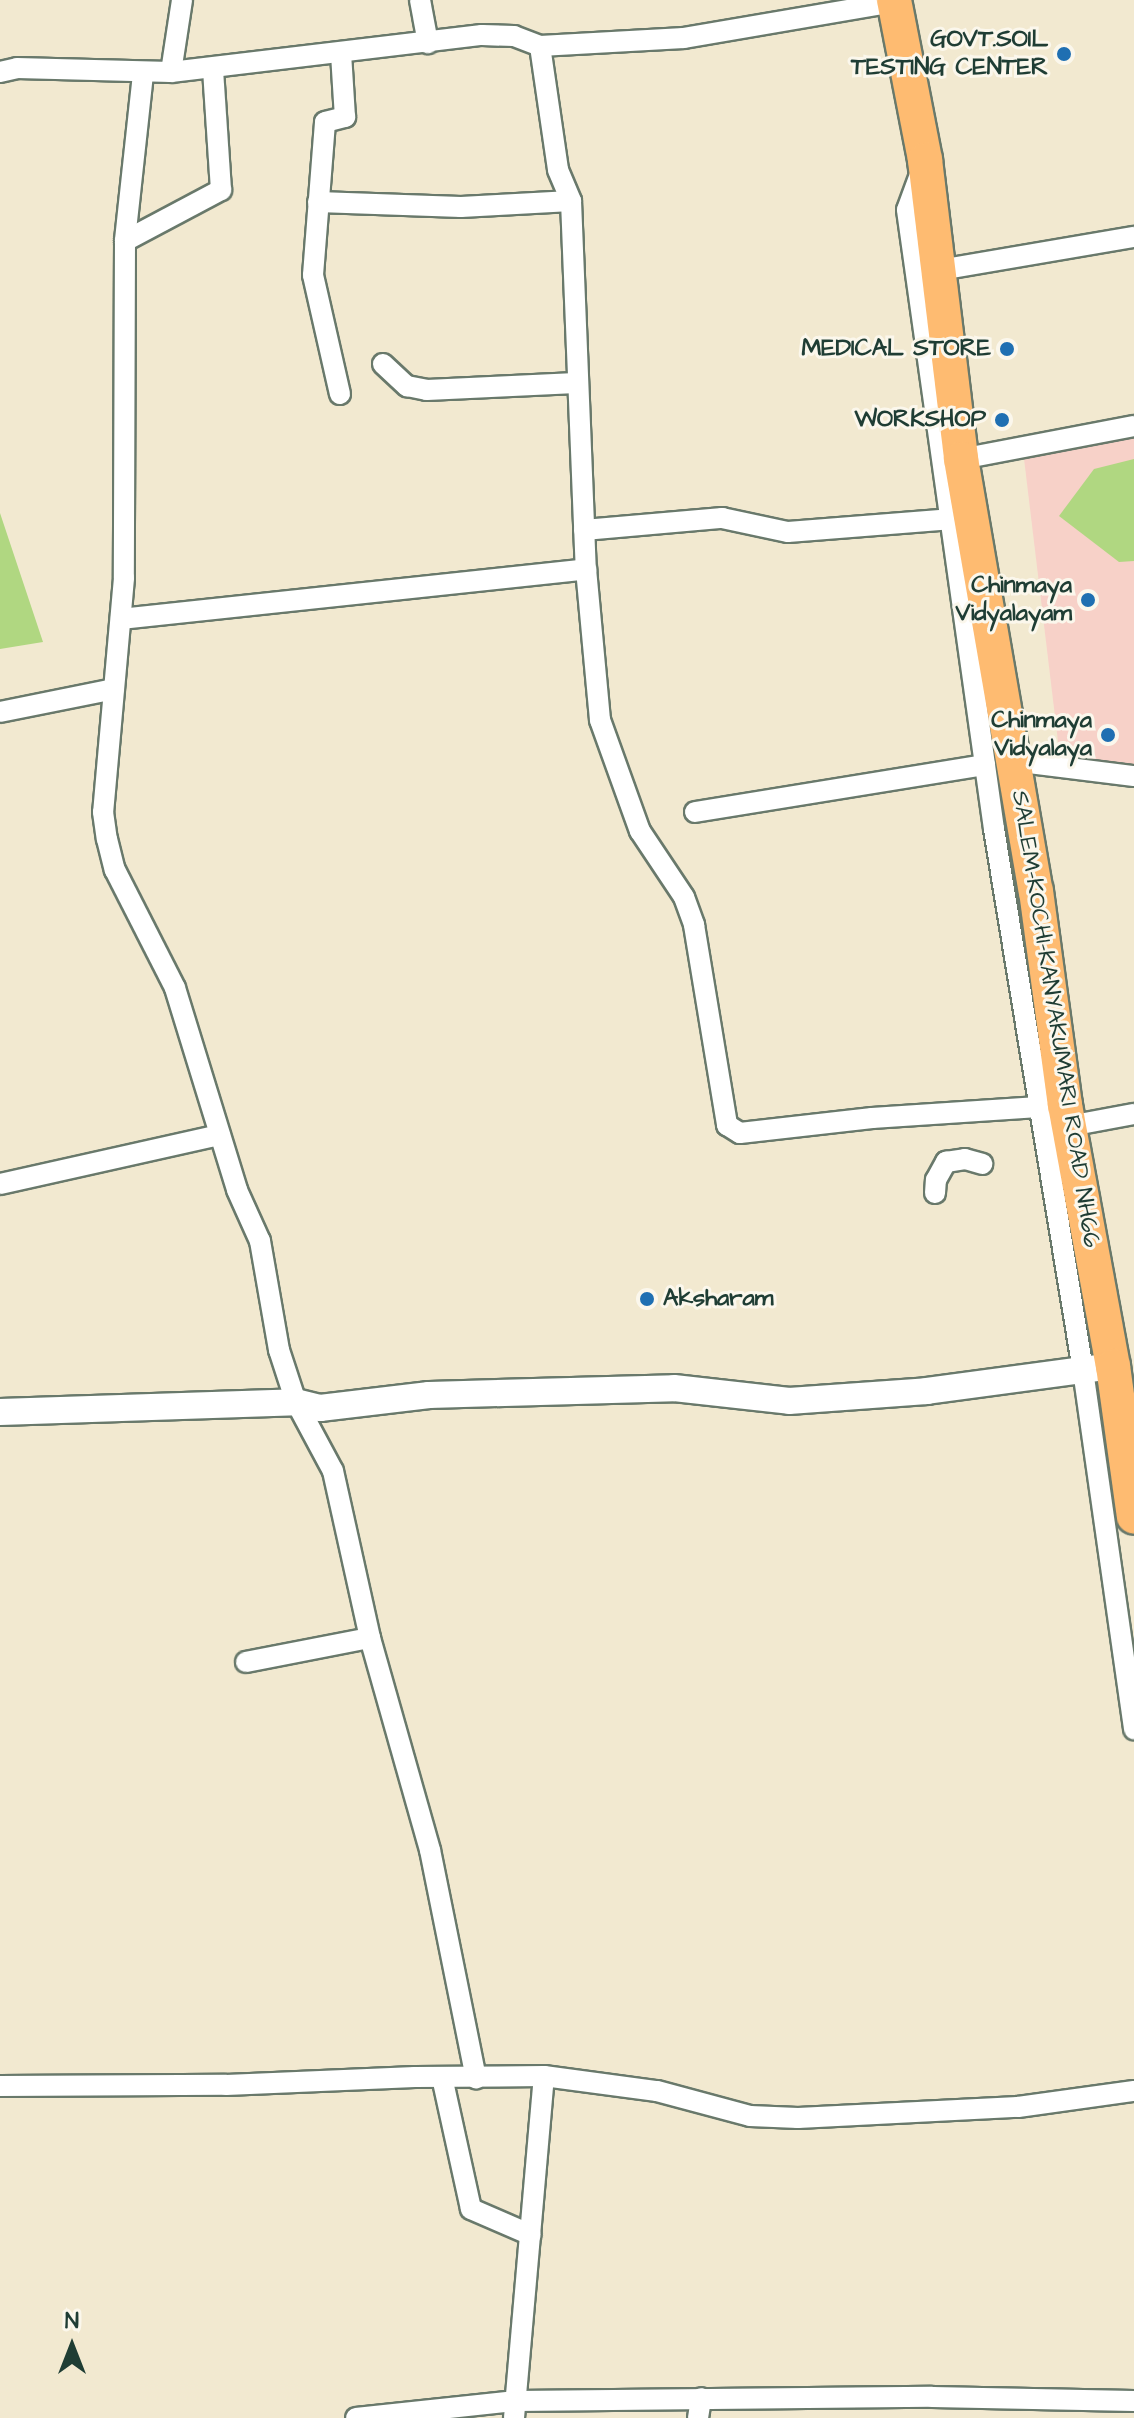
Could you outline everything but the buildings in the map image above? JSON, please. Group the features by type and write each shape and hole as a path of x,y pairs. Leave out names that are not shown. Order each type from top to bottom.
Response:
{"highway":[{"name":"SALEM-KOCHI-KANYAKUMARI ROAD NH66","path":"895,1 925,160 999,763 1036,891 1058,1112 1112,1381 1134,1517"}],"street":[{"path":"171,72 182,0"},
{"path":"420,0 428,43"},
{"path":"0,72 17,68 143,74 171,72 482,35 514,36 540,46 684,38 895,1"},
{"path":"540,46 558,170 571,201 576,383 586,569 600,720 640,831 684,897 694,925 727,1125 731,1131 740,1133 872,1118 1058,1112 1134,1114"},
{"path":"340,394 313,275 325,122 345,117 341,53"},
{"path":"125,241 221,190 213,68"},
{"path":"143,74 125,241 124,578 103,812 107,839 115,870 175,988 245,1212 260,1241 279,1350 296,1402 333,1471 370,1638 430,1850 476,2078"},
{"path":"925,160 907,210 952,519 999,763"},
{"path":"318,202 461,207 571,201"},
{"path":"940,270 1134,237"},
{"path":"383,364 407,386 427,390 576,383"},
{"path":"961,459 1134,426"},
{"path":"584,530 722,518 788,532 952,519"},
{"path":"121,619 586,569"},
{"path":"0,712 114,689"},
{"path":"695,812 999,763 1134,776"},
{"path":"0,1184 220,1135"},
{"path":"935,1193 936,1180 946,1162 965,1159 982,1164"},
{"path":"0,1412 296,1402 320,1408 429,1395 674,1388 789,1401 1112,1381 1134,1729"},
{"path":"246,1662 370,1638"},
{"path":"515,2410 544,2076"},
{"path":"0,2086 226,2085 544,2076 657,2091 750,2116 798,2118 1018,2107 1134,2091"},
{"path":"442,2077 471,2209 531,2235"},
{"path":"356,2418 515,2410 699,2408 932,2397 1134,2401"}],"shaded area":[{"name":"Chinmaya Vidyalayam","path":"1134,424 1134,764 1060,758 1022,442"}],"green space":[{"path":"1134,459 1134,561 1119,562 1059,516 1094,469"},
{"path":"0,513 43,642 0,649"}],"place":[{"name":"GOVT.SOIL TESTING CENTER","path":"1064,54"},
{"name":"MEDICAL STORE","path":"1007,349"},
{"name":"WORKSHOP","path":"1002,420"},
{"name":"Chinmaya Vidyalayam","path":"1088,600"},
{"name":"Chinmaya Vidyalaya","path":"1108,735"},
{"name":"Aksharam","path":"647,1299"}]}
